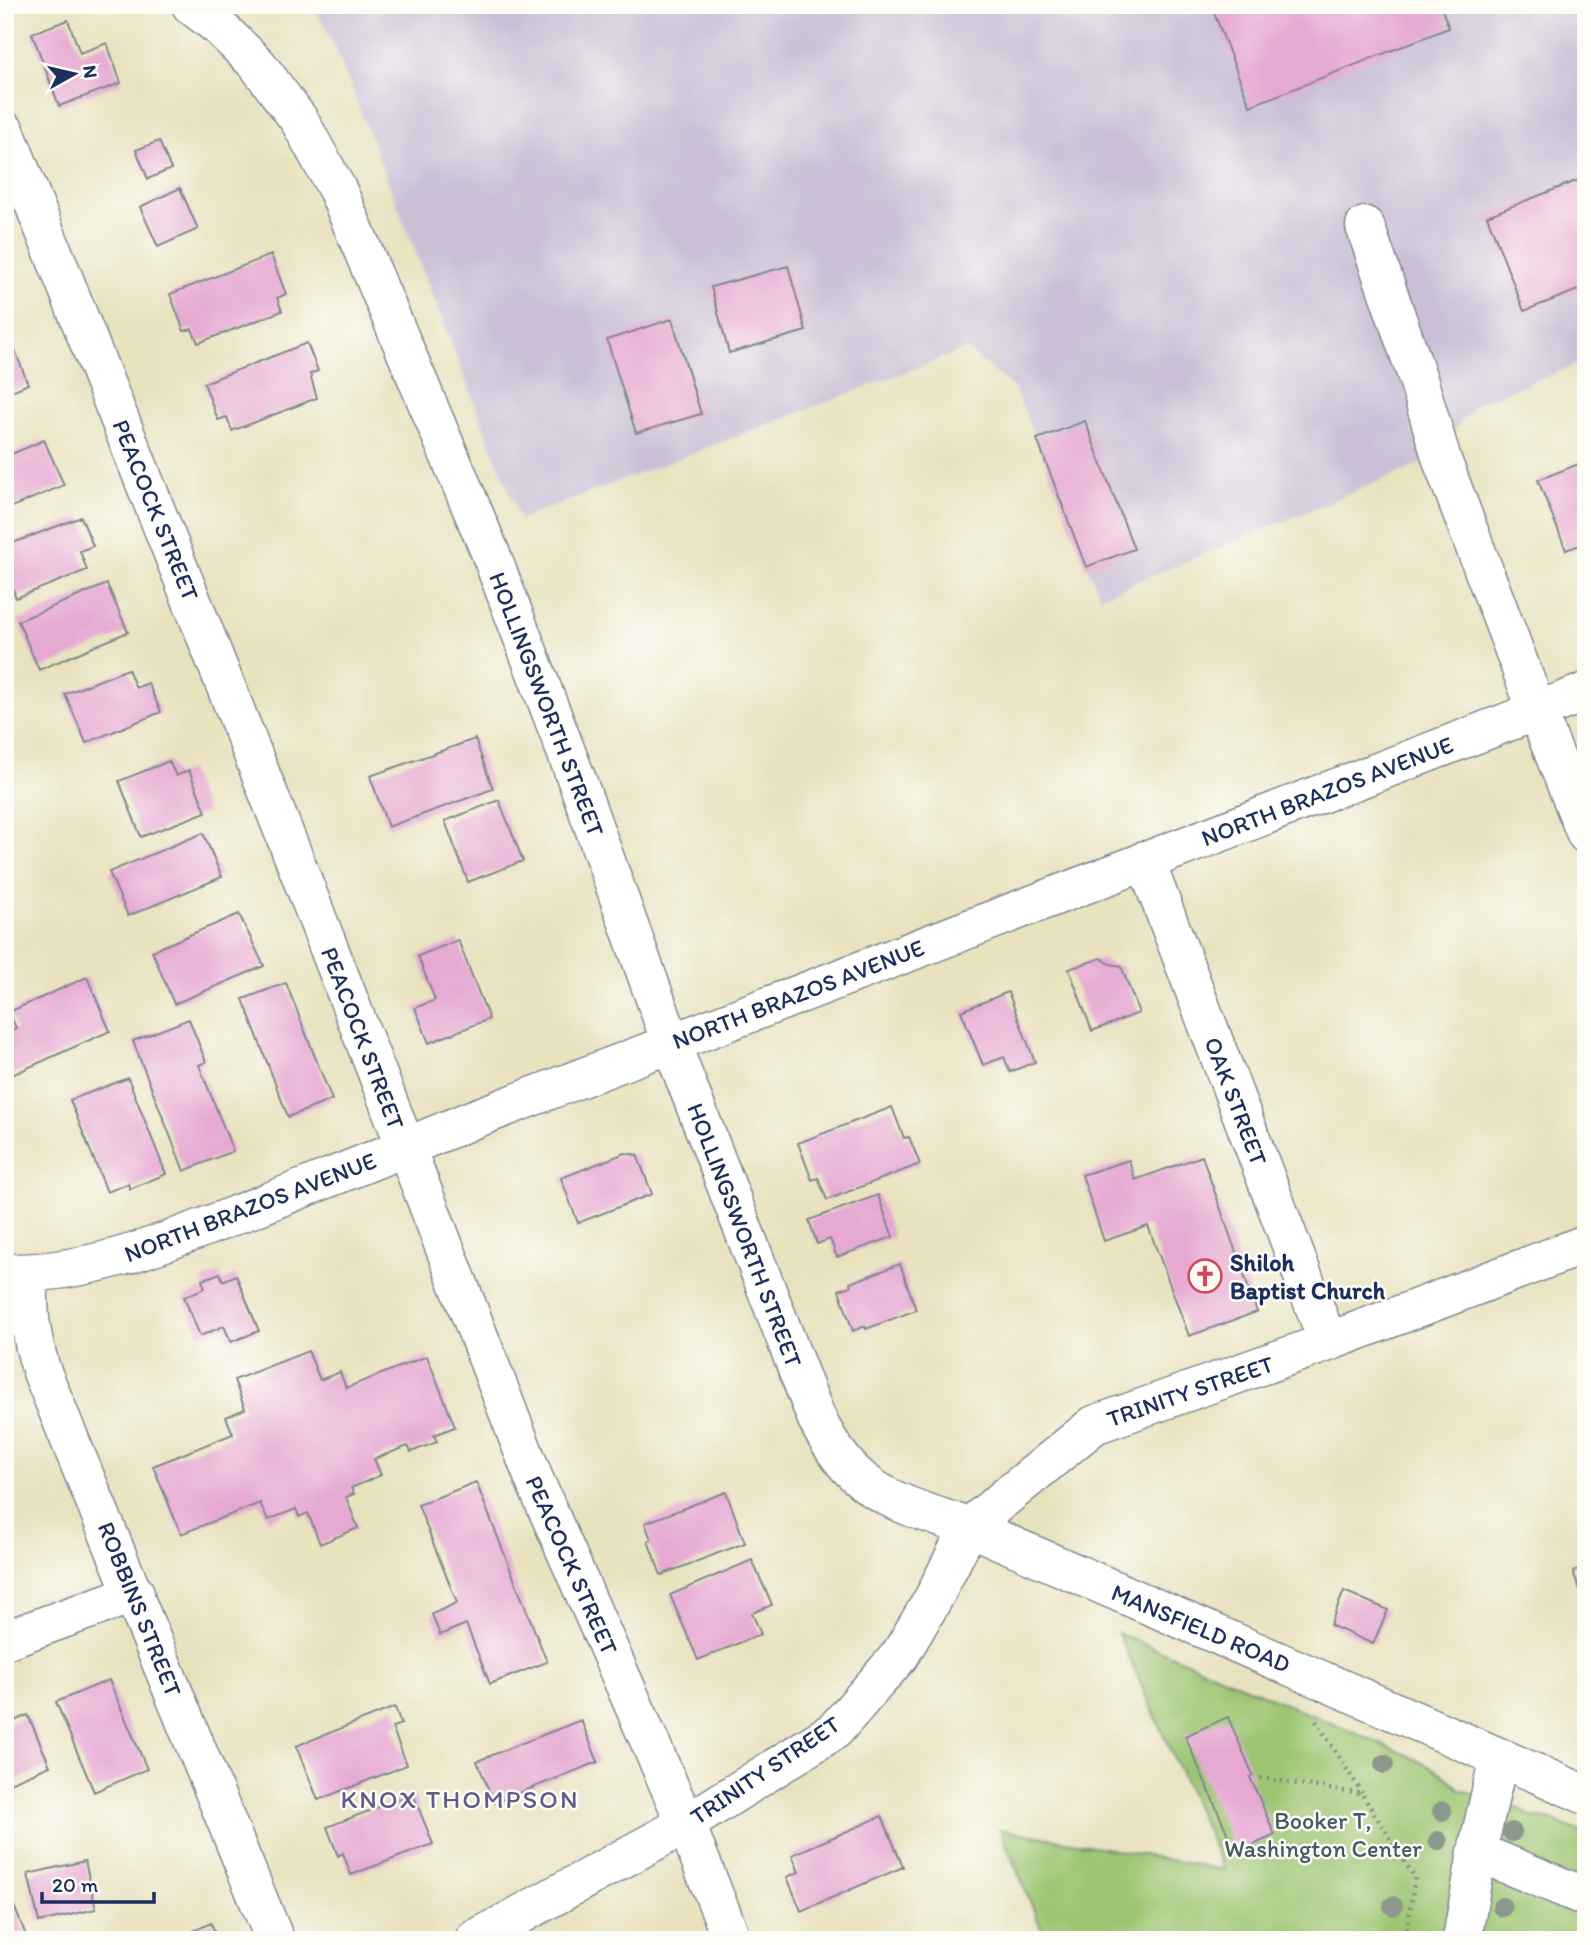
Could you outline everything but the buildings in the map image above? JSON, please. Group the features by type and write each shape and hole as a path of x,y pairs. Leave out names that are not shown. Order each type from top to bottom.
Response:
{"street":[{"name":"HOLLINGSWORTH STREET","path":"191,5 218,26 257,64 299,120 338,191 490,552 578,783 671,1043 829,1446"},
{"name":"PEACOCK STREET","path":"5,131 280,822 534,1479 686,1824 732,1940"},
{"path":"1365,226 1418,379 1442,460 1586,834"},
{"name":"NORTH BRAZOS AVENUE","path":"17,1273 59,1271 157,1246 469,1121 1586,691"},
{"name":"OAK STREET","path":"1145,860 1328,1342"},
{"name":"TRINITY STREET","path":"474,1940 686,1824 835,1730 900,1655 970,1527 1094,1425 1328,1342 1586,1244"},
{"name":"ROBBINS STREET","path":"17,1273 28,1309 32,1341 42,1372 135,1593 275,1940"},
{"name":"MANSFIELD ROAD","path":"829,1446 858,1479 897,1503 970,1527 1586,1795"},
{"path":"5,1640 135,1593"},
{"path":"1462,1940 1476,1852 1499,1757"},
{"path":"1476,1852 1586,1897"}],"path":[{"path":"1311,1713 1415,1878 1405,1940"},
{"path":"1260,1778 1362,1794"}],"shaded area":[{"path":"313,5 1586,5 1586,361 1476,404 1426,462 1100,597 1015,389 966,349 520,519 336,49"}],"green space":[{"name":"Booker T, Washington Center","path":"1118,1633 1409,1756 1442,1773 1460,1789 1586,1834 1586,1940 1046,1940 1000,1829 1224,1870"}],"place":[{"name":"Shiloh Baptist Church","path":"1205,1276"}],"district":[{"name":"KNOX THOMPSON","path":"460,1799"}]}
